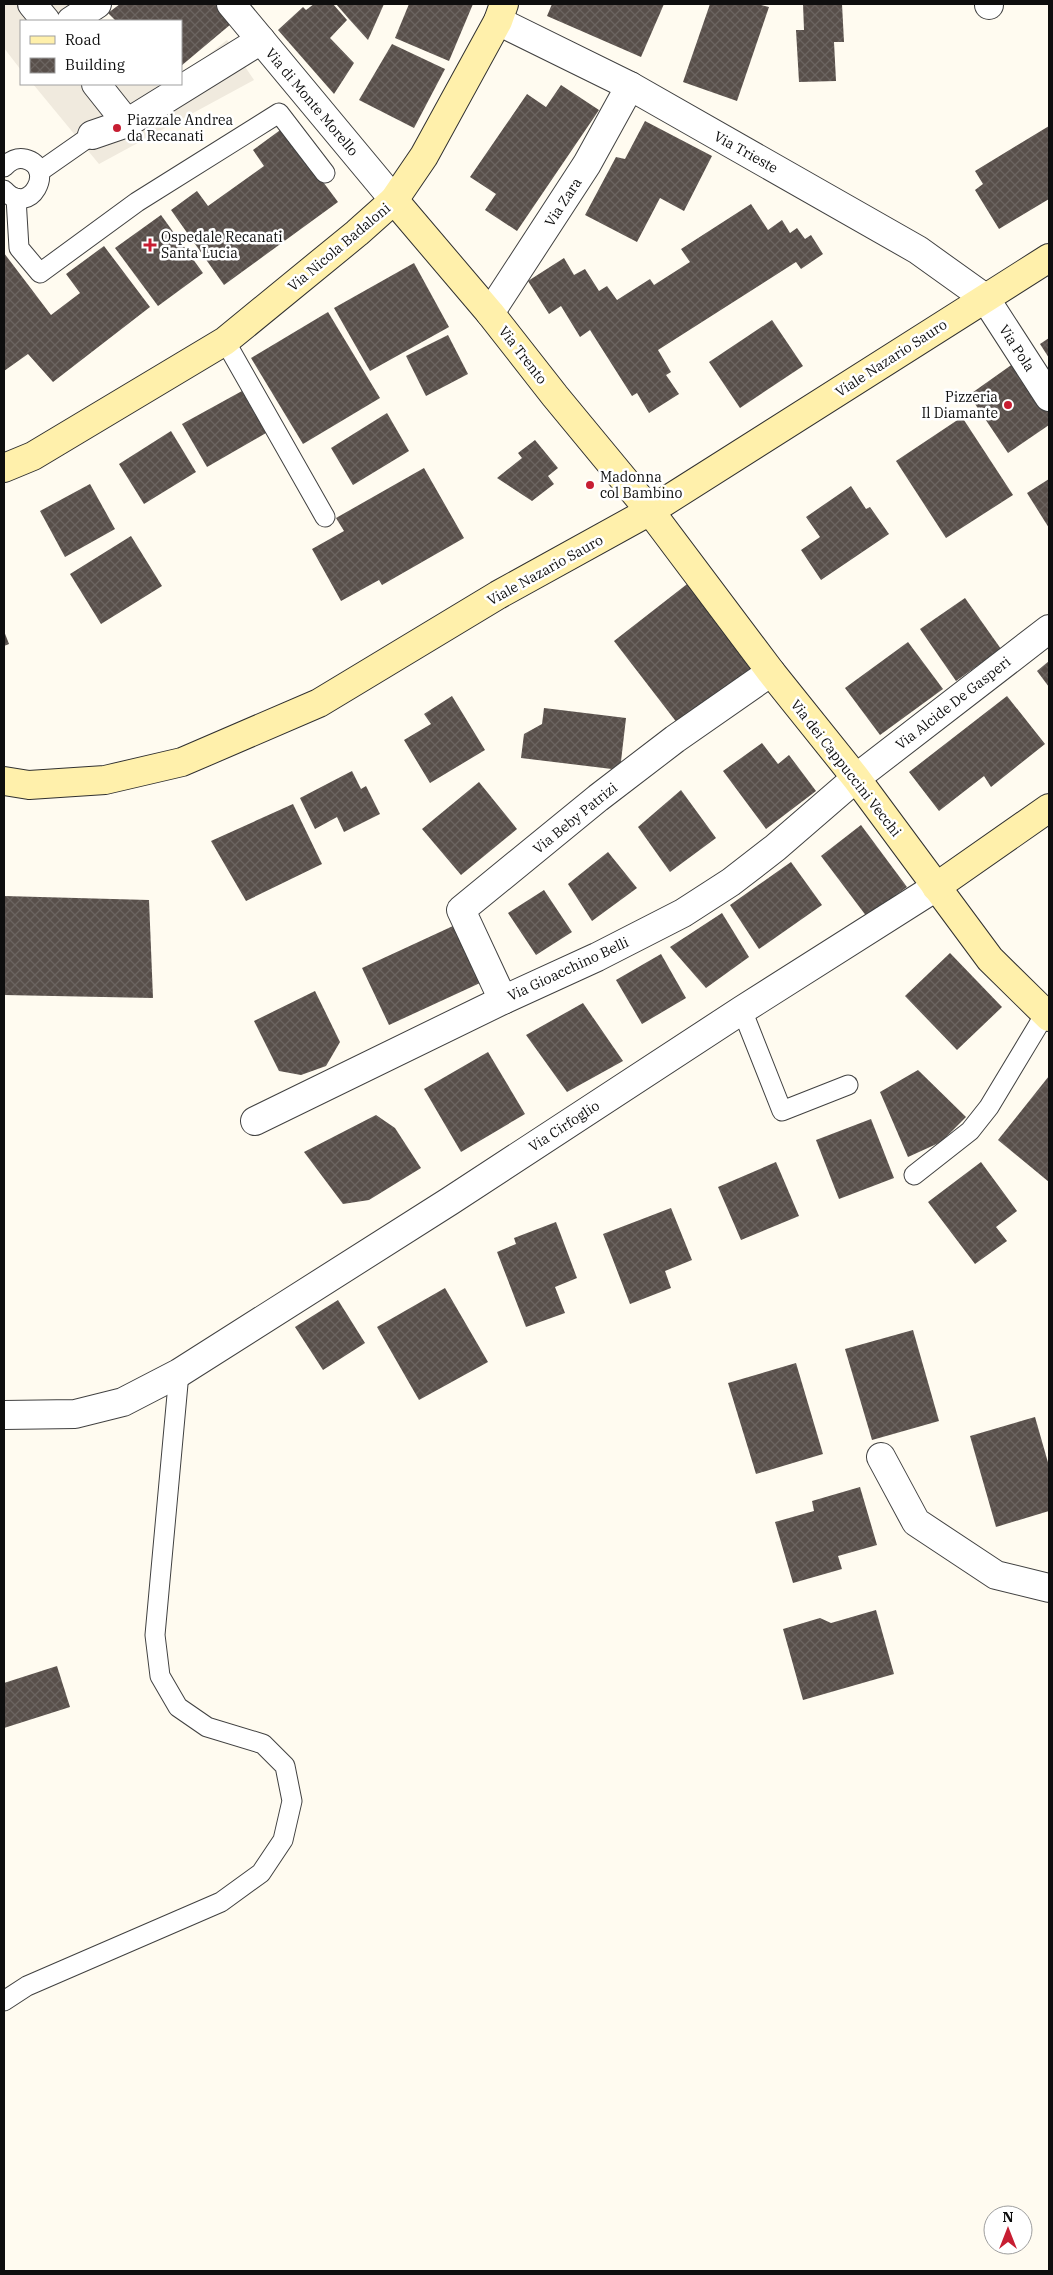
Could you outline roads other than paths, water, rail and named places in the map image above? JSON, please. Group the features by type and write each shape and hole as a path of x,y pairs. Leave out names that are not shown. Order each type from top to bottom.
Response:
{"street":[{"path":"32,4 45,20"},
{"path":"72,20 96,4"},
{"name":"Via di Monte Morello","path":"239,7 261,40 394,200"},
{"name":"Via Trieste","path":"501,12 918,250 985,298"},
{"name":"Via Nicola Badaloni","path":"4,468 33,456 225,341 357,233 394,200 424,156 501,12"},
{"path":"92,135 127,122 261,40"},
{"path":"97,85 127,122"},
{"name":"Via Zara","path":"490,313 587,164 630,86"},
{"name":"Via Trento","path":"394,200 490,313 555,396 650,511"},
{"name":"Viale Nazario Sauro","path":"4,781 29,785 105,780 182,762 319,703 498,595 650,511 1049,258"},
{"name":"Via Pola","path":"985,298 1049,397"},
{"name":"Via dei Cappuccini Vecchi","path":"650,511 771,672 856,778 990,959 1047,1015"},
{"name":"Via Alcide De Gasperi","path":"856,778 1049,629"},
{"name":"Via Beby Patrizi","path":"503,1000 461,910 652,756 771,672"},
{"name":"Via Gioacchino Belli","path":"255,1121 503,1000 597,957 691,908 731,882 775,848 856,778"},
{"path":"936,887 1049,808"},
{"name":"Via Cirfoglio","path":"4,1415 75,1414 123,1402 185,1369 459,1195 742,1010 936,887"},
{"path":"881,1457 916,1522 996,1575 1049,1588"}],"lane":[{"path":"4,167 11,160 27,160 34,164 39,172 40,180 32,195 24,198 10,194 20,248 40,273 137,202 279,113 325,173"},
{"path":"39,172 92,135"},
{"path":"225,341 325,517"},
{"path":"742,1010 782,1111 848,1085"},
{"path":"914,1175 970,1131 989,1107 1047,1015"},
{"path":"4,2001 27,1986 221,1902 261,1873 282,1840 292,1801 285,1766 263,1744 207,1727 178,1707 160,1676 155,1635 185,1369"}],"place":[{"name":"Piazzale Andrea da Recanati","path":"117,128"},
{"name":"Ospedale Recanati Santa Lucia","path":"150,245"},
{"name":"Pizzeria Il Diamante","path":"1008,405"},
{"name":"Madonna col Bambino","path":"590,485"}]}
